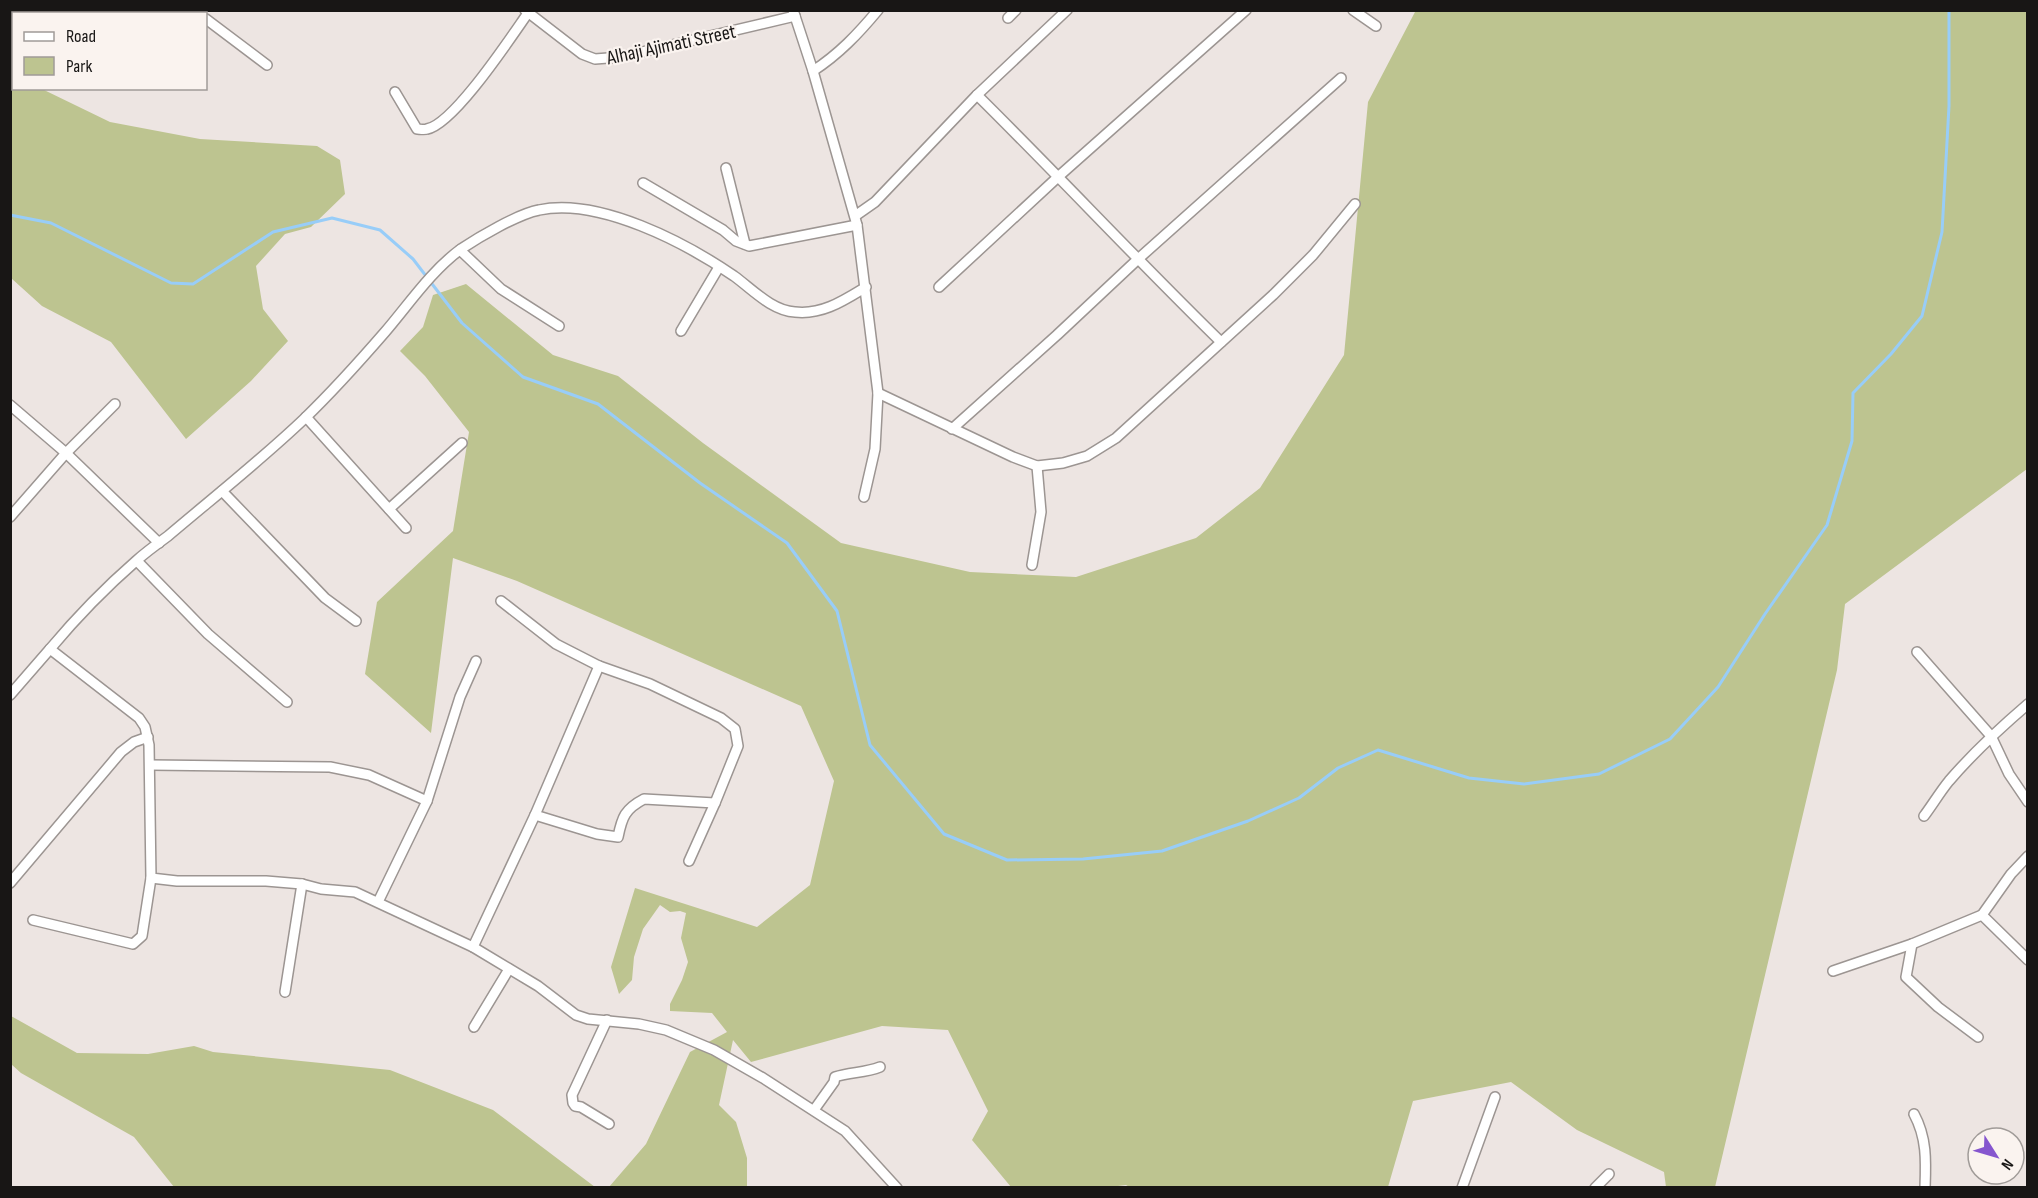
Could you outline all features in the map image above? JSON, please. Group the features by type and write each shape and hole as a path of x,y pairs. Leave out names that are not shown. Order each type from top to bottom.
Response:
{"street":[{"path":"813,71 835,57 878,10"},
{"path":"1008,18 1016,10"},
{"path":"643,183 723,230 736,241 749,246 856,221 976,94 1067,10"},
{"path":"939,287 1059,176 1246,10"},
{"path":"1353,10 1376,26"},
{"path":"395,92 417,129 426,130 434,126 477,85 526,12"},
{"name":"Alhaji Ajimati Street","path":"526,12 582,54 595,59 621,57 794,13"},
{"path":"794,13 856,221 866,287 878,393 875,449 864,497"},
{"path":"207,20 267,65"},
{"path":"952,429 1341,78"},
{"path":"976,94 1059,176 1137,260 1221,342"},
{"path":"726,168 745,244"},
{"path":"878,393 952,429 1037,466 1063,463 1087,456 1116,438 1273,295 1313,255 1355,204"},
{"path":"10,695 74,621 136,561 306,417 385,332 424,286 460,250 518,218 538,210 560,208 586,210 631,221 677,242 719,267 782,310 795,313 817,312 866,287"},
{"path":"460,250 501,289 559,326"},
{"path":"681,331 719,267"},
{"path":"10,517 66,453 116,404"},
{"path":"10,405 66,453 159,543"},
{"path":"306,417 406,528"},
{"path":"389,509 462,443"},
{"path":"1032,565 1041,512 1037,466"},
{"path":"222,490 325,598 356,621"},
{"path":"136,561 208,634 287,702"},
{"path":"501,601 556,644 599,666 650,684 721,718 735,729 738,746 689,861"},
{"path":"33,920 133,944 142,936 151,878 150,765 145,727 139,718 50,649"},
{"path":"1917,652 1991,736 2009,774 2028,802"},
{"path":"378,902 427,801 460,698 476,661"},
{"path":"473,947 535,815 599,666"},
{"path":"1924,816 1948,782 1991,736 2028,704"},
{"path":"10,884 121,752 134,742 148,737"},
{"path":"150,765 330,768 369,775 427,801"},
{"path":"535,815 597,834 618,837 622,818 635,804 644,799 715,803"},
{"path":"1833,971 1912,944 1982,915 2011,874 2028,856"},
{"path":"151,878 177,881 266,880 302,884 321,890 355,892 473,947 538,986 576,1016 666,1030 714,1050 763,1078 845,1131 897,1188"},
{"path":"285,992 302,884"},
{"path":"1982,915 2028,960"},
{"path":"1912,944 1906,977 1938,1007 1978,1036"},
{"path":"474,1027 509,969"},
{"path":"607,1020 572,1095 575,1106 581,1107 609,1124"},
{"path":"814,1110 834,1082 835,1077 880,1067"},
{"path":"1462,1188 1496,1097"},
{"path":"1914,1114 1924,1139 1925,1188"},
{"path":"1595,1188 1609,1174"}],"green space":[{"path":"1430,10 2027,11 2027,469 1845,604 1837,670 1715,1187 1666,1187 1664,1172 1577,1130 1511,1082 1413,1101 1388,1187 1131,1188 1126,1185 1102,1188 1011,1187 972,1140 988,1111 948,1030 882,1026 751,1062 733,1040 719,1105 736,1122 747,1158 747,1187 609,1187 646,1144 690,1052 727,1032 712,1013 670,1011 670,1004 688,962 681,938 686,913 670,912 660,905 643,929 634,957 632,980 619,994 611,967 635,888 757,927 810,885 834,781 801,706 517,581 453,558 431,733 365,674 377,602 453,531 469,432 425,376 400,351 423,327 433,295 466,284 553,355 618,376 703,443 841,543 970,572 1076,577 1196,538 1260,488 1344,355 1368,102 1415,12"},
{"path":"11,73 12,90 44,90 110,122 200,139 317,146 340,160 345,194 311,227 285,234 256,266 263,309 288,341 251,381 186,439 111,342 42,306 11,278"},
{"path":"11,1016 77,1053 148,1054 194,1046 213,1052 390,1070 493,1110 595,1187 174,1187 134,1137 21,1073 11,1064"}],"waterway":[{"path":"10,215 51,223 171,283 193,284 273,232 332,218 380,230 413,259 462,323 523,377 598,404 700,483 787,543 837,611 870,745 944,834 1007,860 1083,859 1162,851 1248,821 1299,798 1338,768 1378,750 1469,778 1524,784 1599,774 1670,739 1718,687 1827,525 1852,441 1853,393 1891,354 1922,316 1942,232 1949,106 1949,10"}]}
